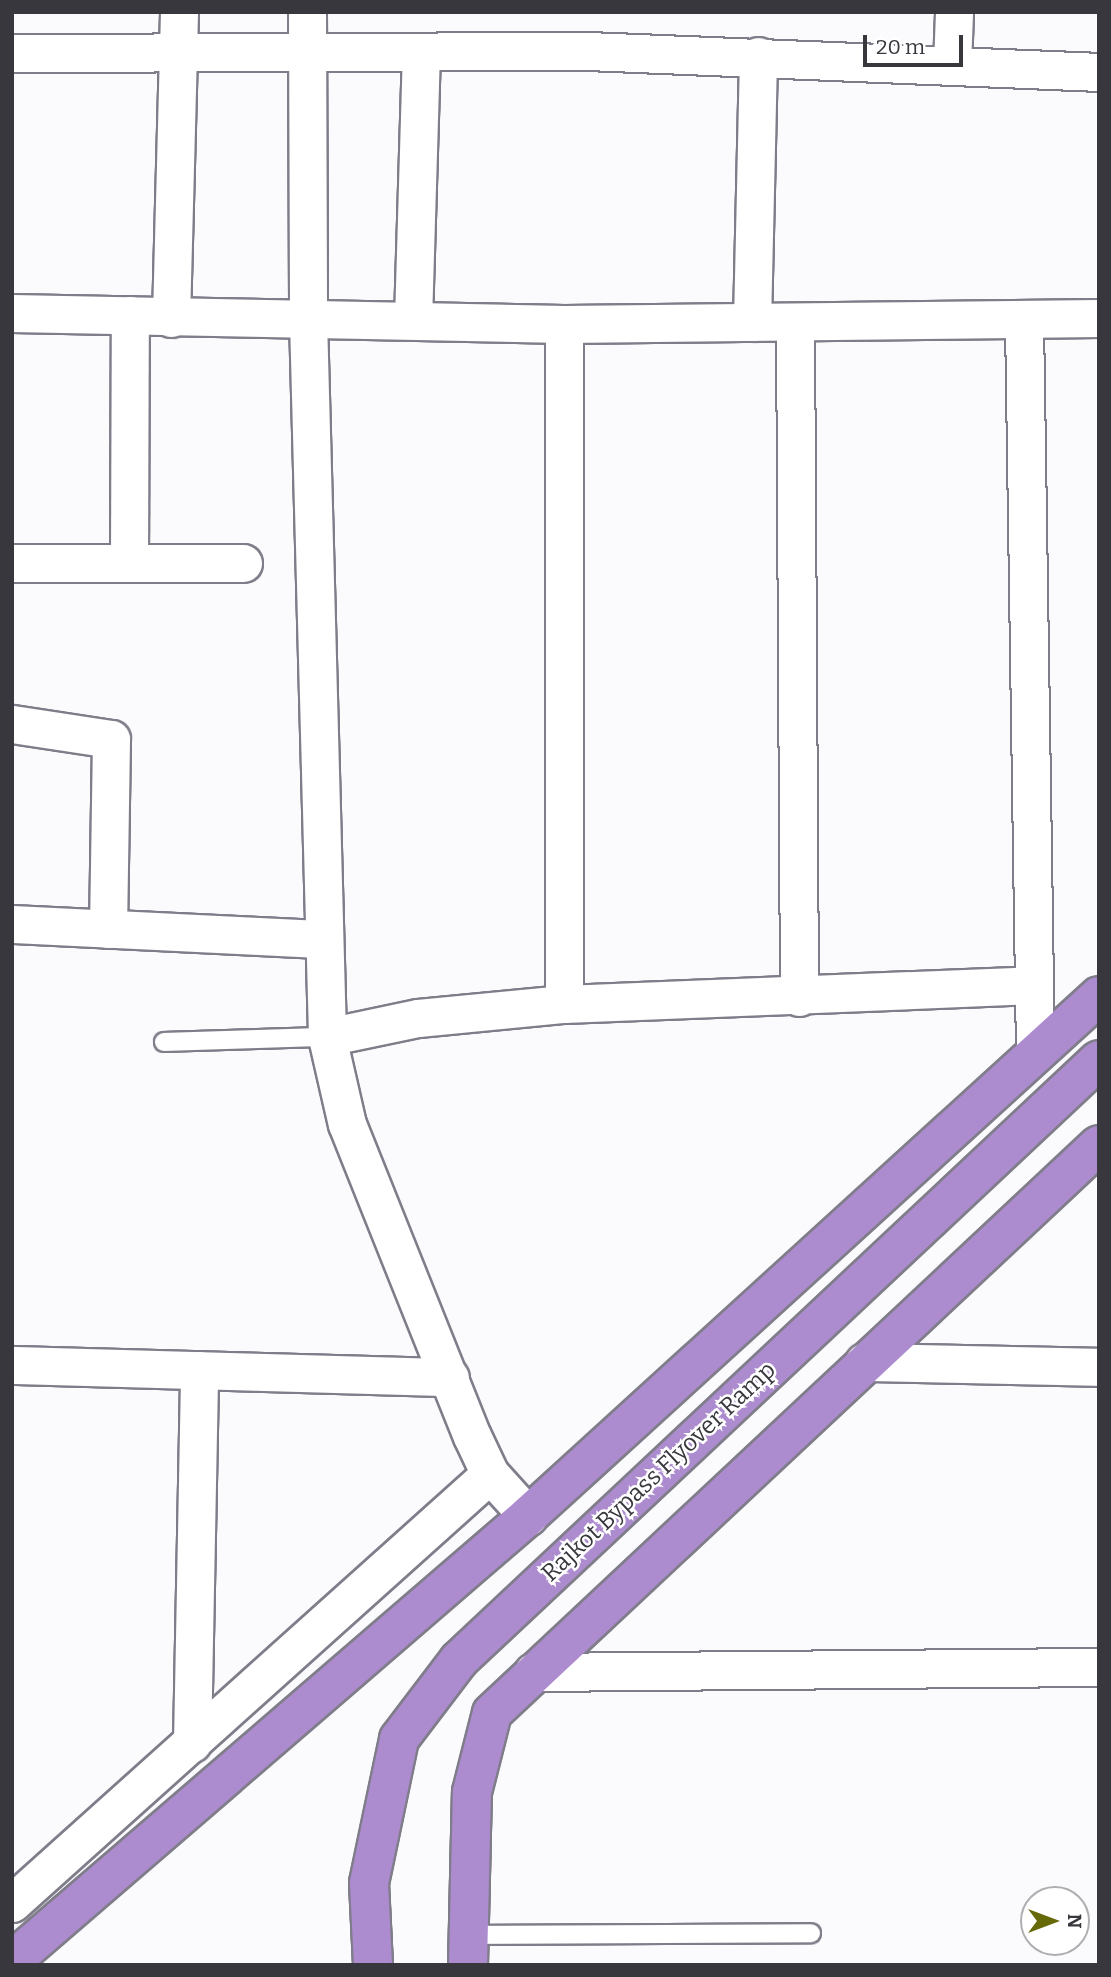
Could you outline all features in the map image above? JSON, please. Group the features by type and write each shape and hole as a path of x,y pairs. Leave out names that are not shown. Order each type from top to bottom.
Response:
{"highway":[{"path":"12,1961 528,1516 1099,996"},
{"name":"Rajkot Bypass Flyover Ramp","path":"373,1965 369,1883 398,1739 459,1660 1099,1060"},
{"path":"468,1950 472,1792 492,1713 533,1671 1099,1145"}],"street":[{"path":"171,318 179,12"},
{"path":"307,12 308,320 322,939 327,1037 347,1124 490,1474 528,1516"},
{"path":"951,65 954,12"},
{"path":"12,53 178,51 758,56 1099,72"},
{"path":"413,320 421,52"},
{"path":"752,322 758,56"},
{"path":"12,313 564,324 1099,318"},
{"path":"130,315 130,562"},
{"path":"1024,320 1035,1052"},
{"path":"795,321 799,996"},
{"path":"564,324 564,1004"},
{"path":"12,564 243,563"},
{"path":"12,724 111,739 108,929"},
{"path":"12,925 322,939"},
{"path":"327,1037 418,1018 564,1004 1034,985"},
{"path":"864,1362 1099,1367"},
{"path":"12,1365 450,1377"},
{"path":"192,1743 199,1370"},
{"path":"12,1903 490,1474"},
{"path":"533,1671 1099,1667"}],"lane":[{"path":"164,1042 327,1037"},
{"path":"468,1950 811,1933"}]}
